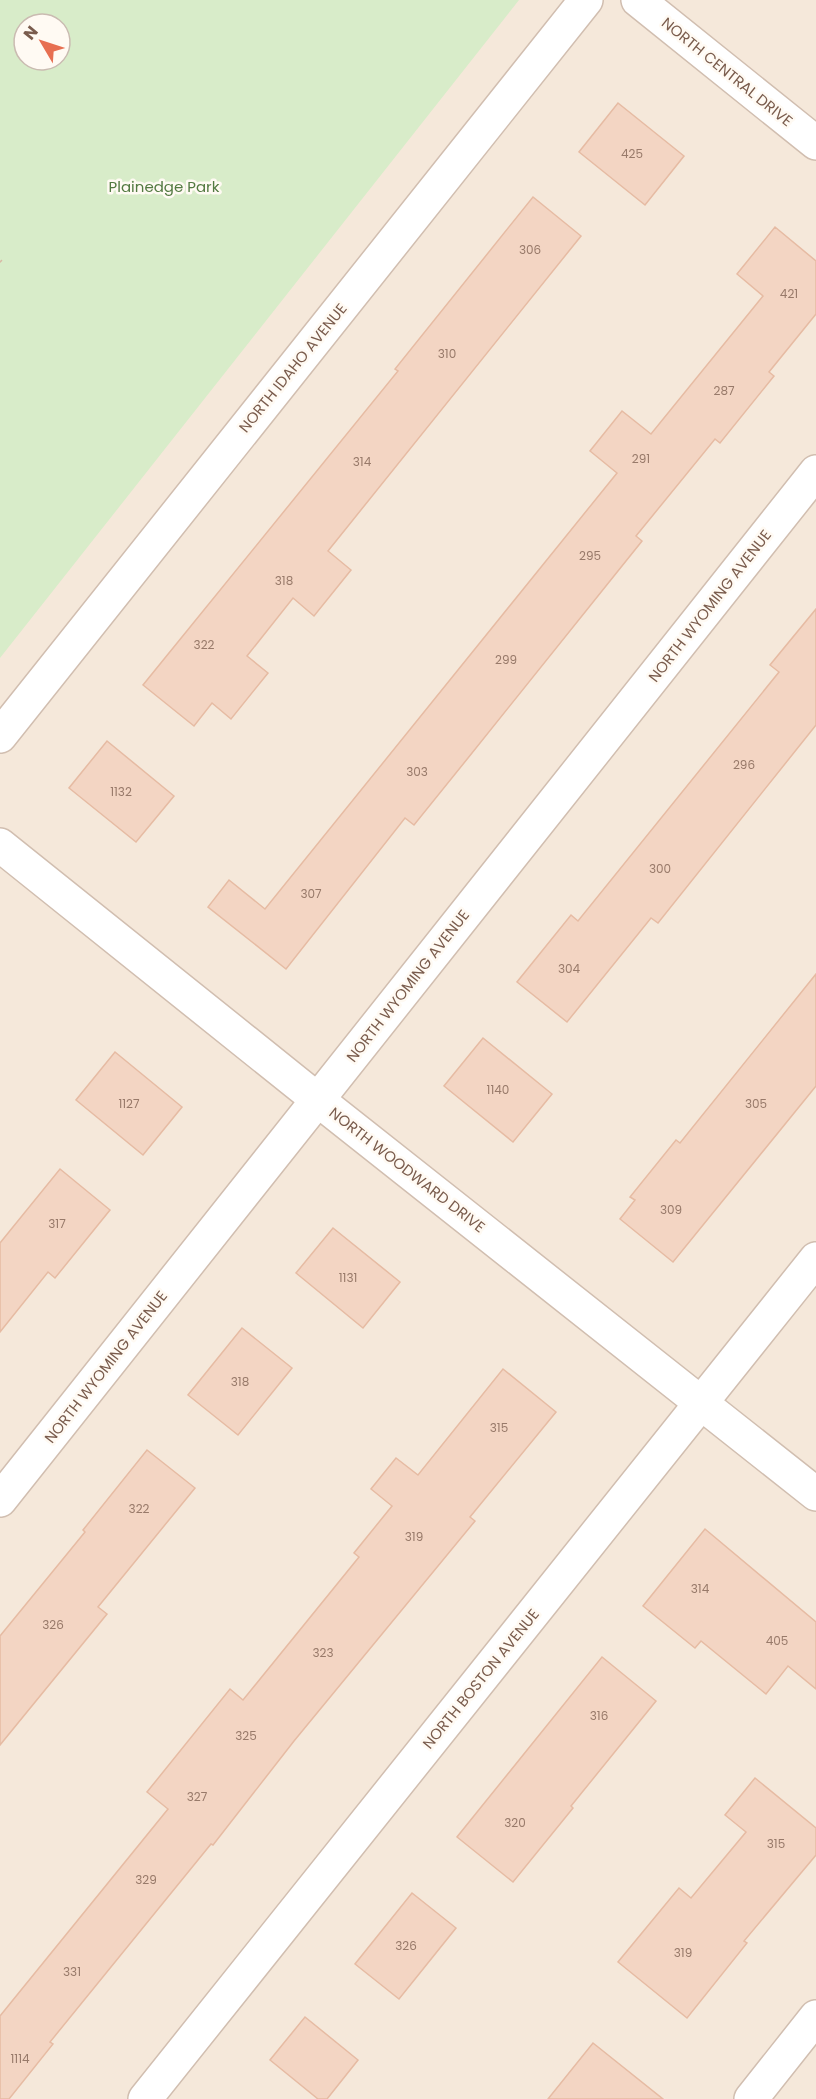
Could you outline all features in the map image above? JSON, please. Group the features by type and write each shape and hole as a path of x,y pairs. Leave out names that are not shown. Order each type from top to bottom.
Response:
{"street":[{"name":"NORTH IDAHO AVENUE","path":"0,736 586,0"},
{"name":"NORTH CENTRAL DRIVE","path":"638,0 816,143"},
{"name":"NORTH WYOMING AVENUE","path":"0,1500 816,472"},
{"name":"NORTH WOODWARD DRIVE","path":"0,845 816,1494"},
{"name":"NORTH BOSTON AVENUE","path":"145,2099 816,1259"},
{"path":"751,2099 816,2017"}],"shaded area":[{"path":"0,0 816,0 816,2099 0,2099"}],"green space":[{"name":"Plainedge Park","path":"0,0 519,0 0,658"}],"building":[{"path":"618,103 684,156 645,205 579,152"},
{"path":"533,197 581,236 328,551 351,570 314,616 293,598 247,656 268,673 231,719 212,703 194,726 143,685 398,371 395,369"},
{"path":"775,227 816,261 816,314 769,372 774,376 720,443 715,439 636,536 642,541 414,825 405,818 286,969 208,907 229,880 265,909 617,473 590,451 622,411 651,434 763,296 737,274"},
{"path":"816,609 816,725 658,923 651,918 567,1022 517,982 571,915 578,921 779,672 770,665"},
{"path":"107,741 174,796 136,842 69,788"},
{"path":"816,974 816,1086 673,1262 620,1219 635,1200 630,1197 676,1140 680,1143"},
{"path":"483,1038 552,1094 513,1142 444,1086"},
{"path":"115,1052 182,1107 143,1155 76,1100"},
{"path":"60,1169 110,1210 55,1278 48,1272 0,1332 0,1243"},
{"path":"333,1228 400,1282 363,1328 296,1273"},
{"path":"242,1328 292,1368 238,1435 188,1395"},
{"path":"503,1369 556,1412 470,1517 475,1521 50,2042 53,2044 9,2099 0,2099 0,2016 168,1809 147,1792 230,1689 243,1700 359,1557 354,1553 392,1506 371,1489 396,1458 418,1475"},
{"path":"147,1450 195,1488 98,1607 107,1614 0,1745 0,1636 85,1532 83,1530"},
{"path":"705,1529 816,1622 816,1689 788,1666 766,1694 701,1641 695,1648 643,1606"},
{"path":"602,1657 656,1701 513,1882 457,1837"},
{"path":"755,1778 816,1828 816,1855 744,1941 747,1943 687,2018 618,1962 679,1888 691,1898 746,1832 725,1815"},
{"path":"412,1893 456,1928 399,1999 355,1964"},
{"path":"305,2017 358,2060 327,2099 318,2099 270,2060"},
{"path":"593,2043 663,2099 548,2099"}]}
